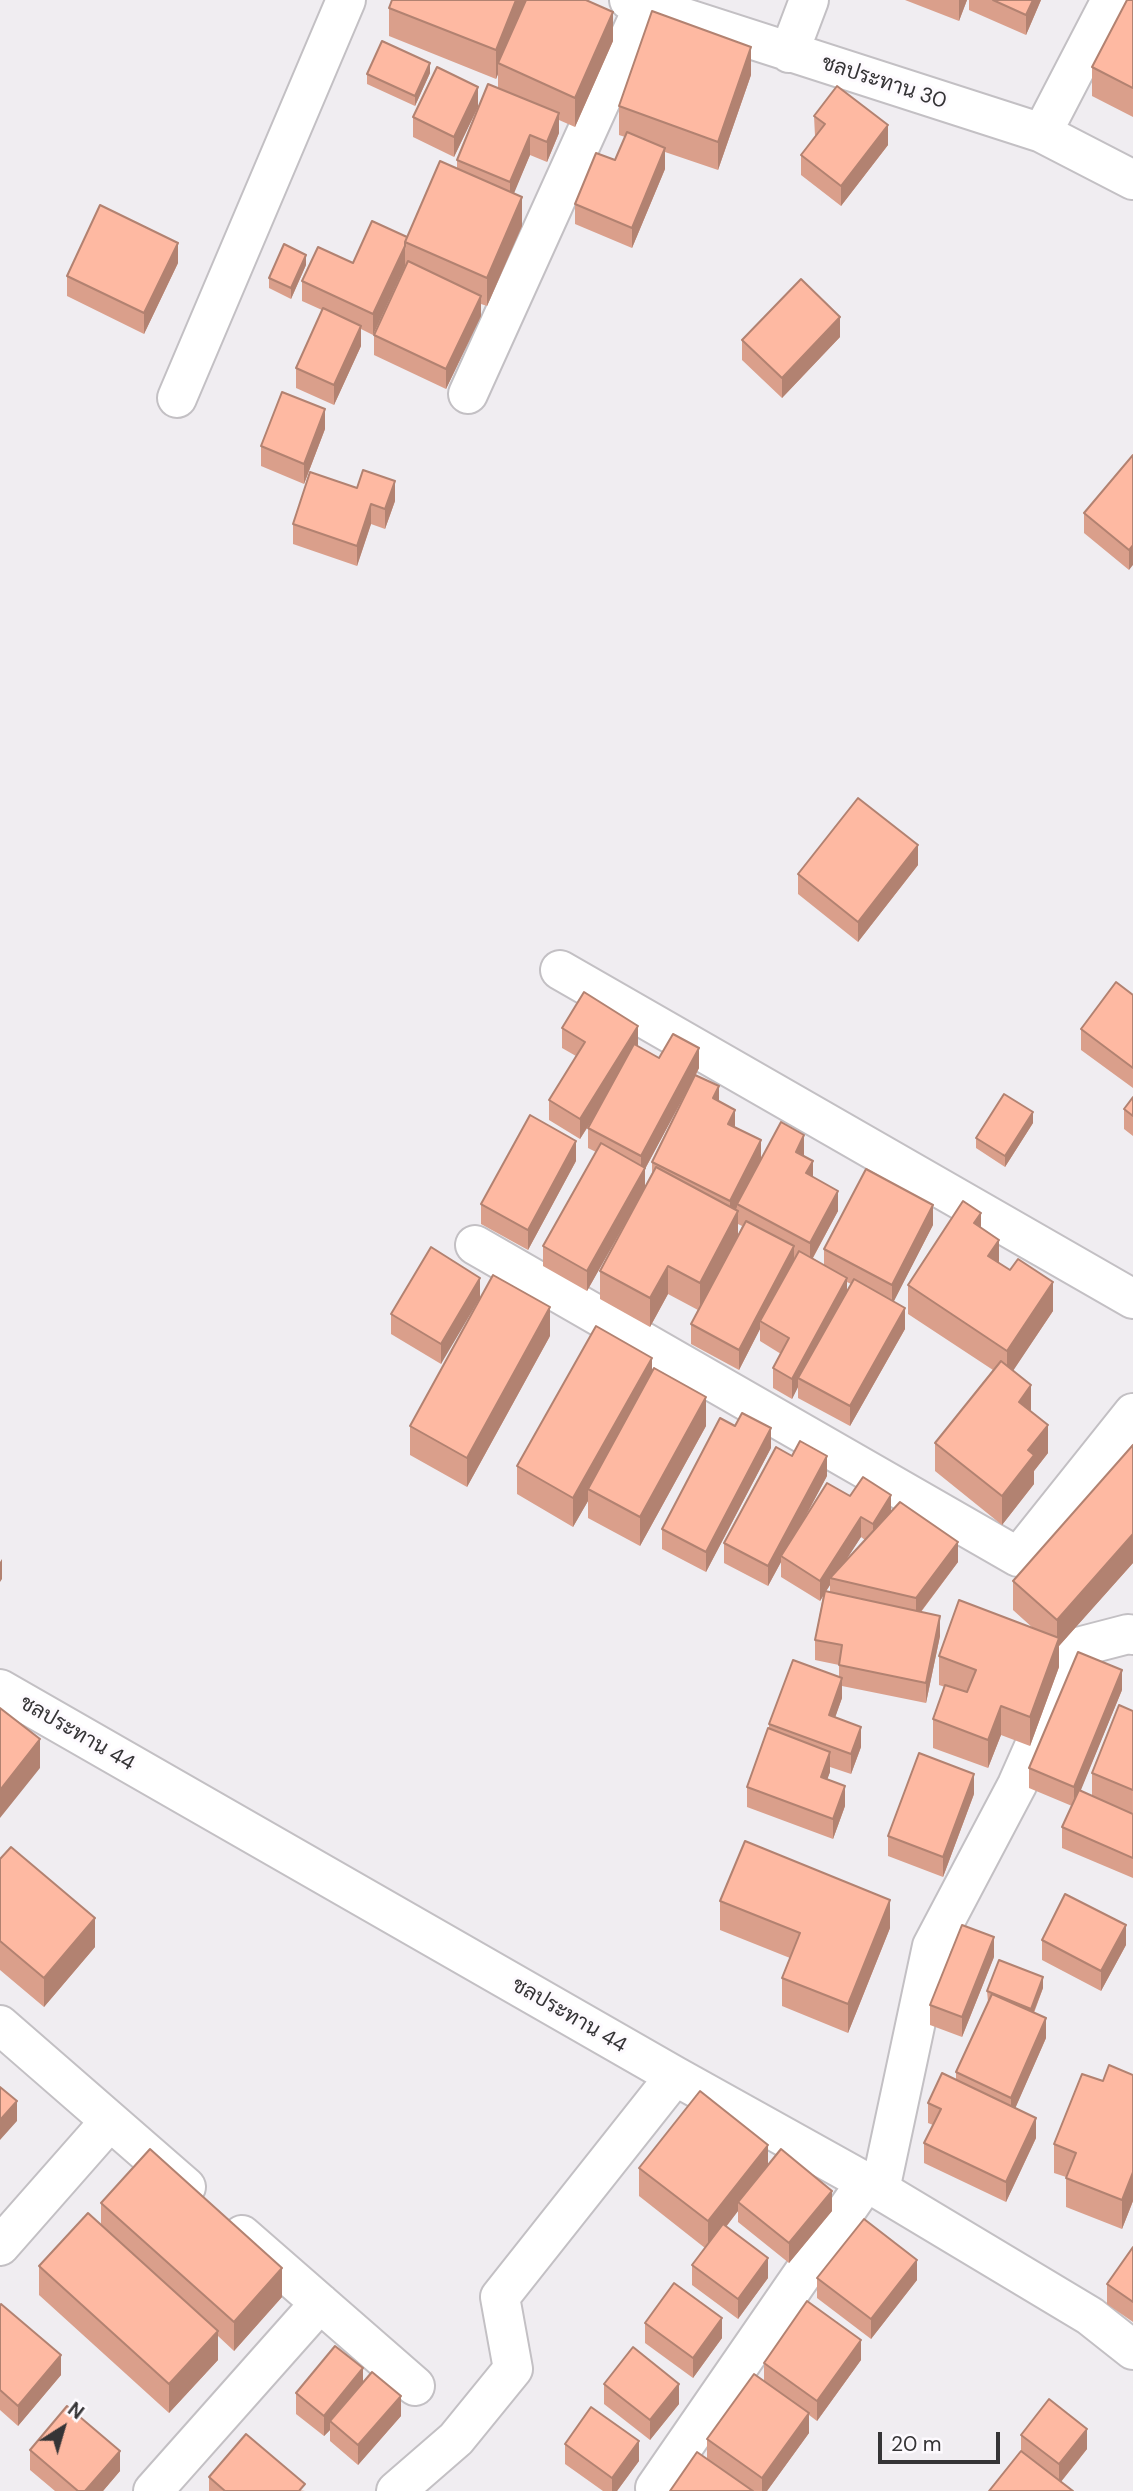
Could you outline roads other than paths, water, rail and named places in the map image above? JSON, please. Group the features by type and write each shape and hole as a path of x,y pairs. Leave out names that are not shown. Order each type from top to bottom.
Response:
{"street":[{"path":"177,398 346,0"},
{"path":"789,53 809,0"},
{"path":"1042,133 1111,0"},
{"path":"468,394 637,3"},
{"name":"ชลประทาน 30","path":"637,3 1042,133 1133,180"},
{"path":"561,970 1133,1299"},
{"path":"475,1245 1018,1557 1133,1413"},
{"path":"655,2488 873,2186 932,1946 1017,1785 1078,1647 1133,1635"},
{"name":"ชลประทาน 44","path":"0,1689 674,2076 873,2186 1090,2316 1133,2350"},
{"path":"0,2025 415,2386"},
{"path":"396,2491 456,2439 513,2370 500,2297 674,2076"},
{"path":"0,2246 110,2120"},
{"path":"153,2491 320,2303"}]}
